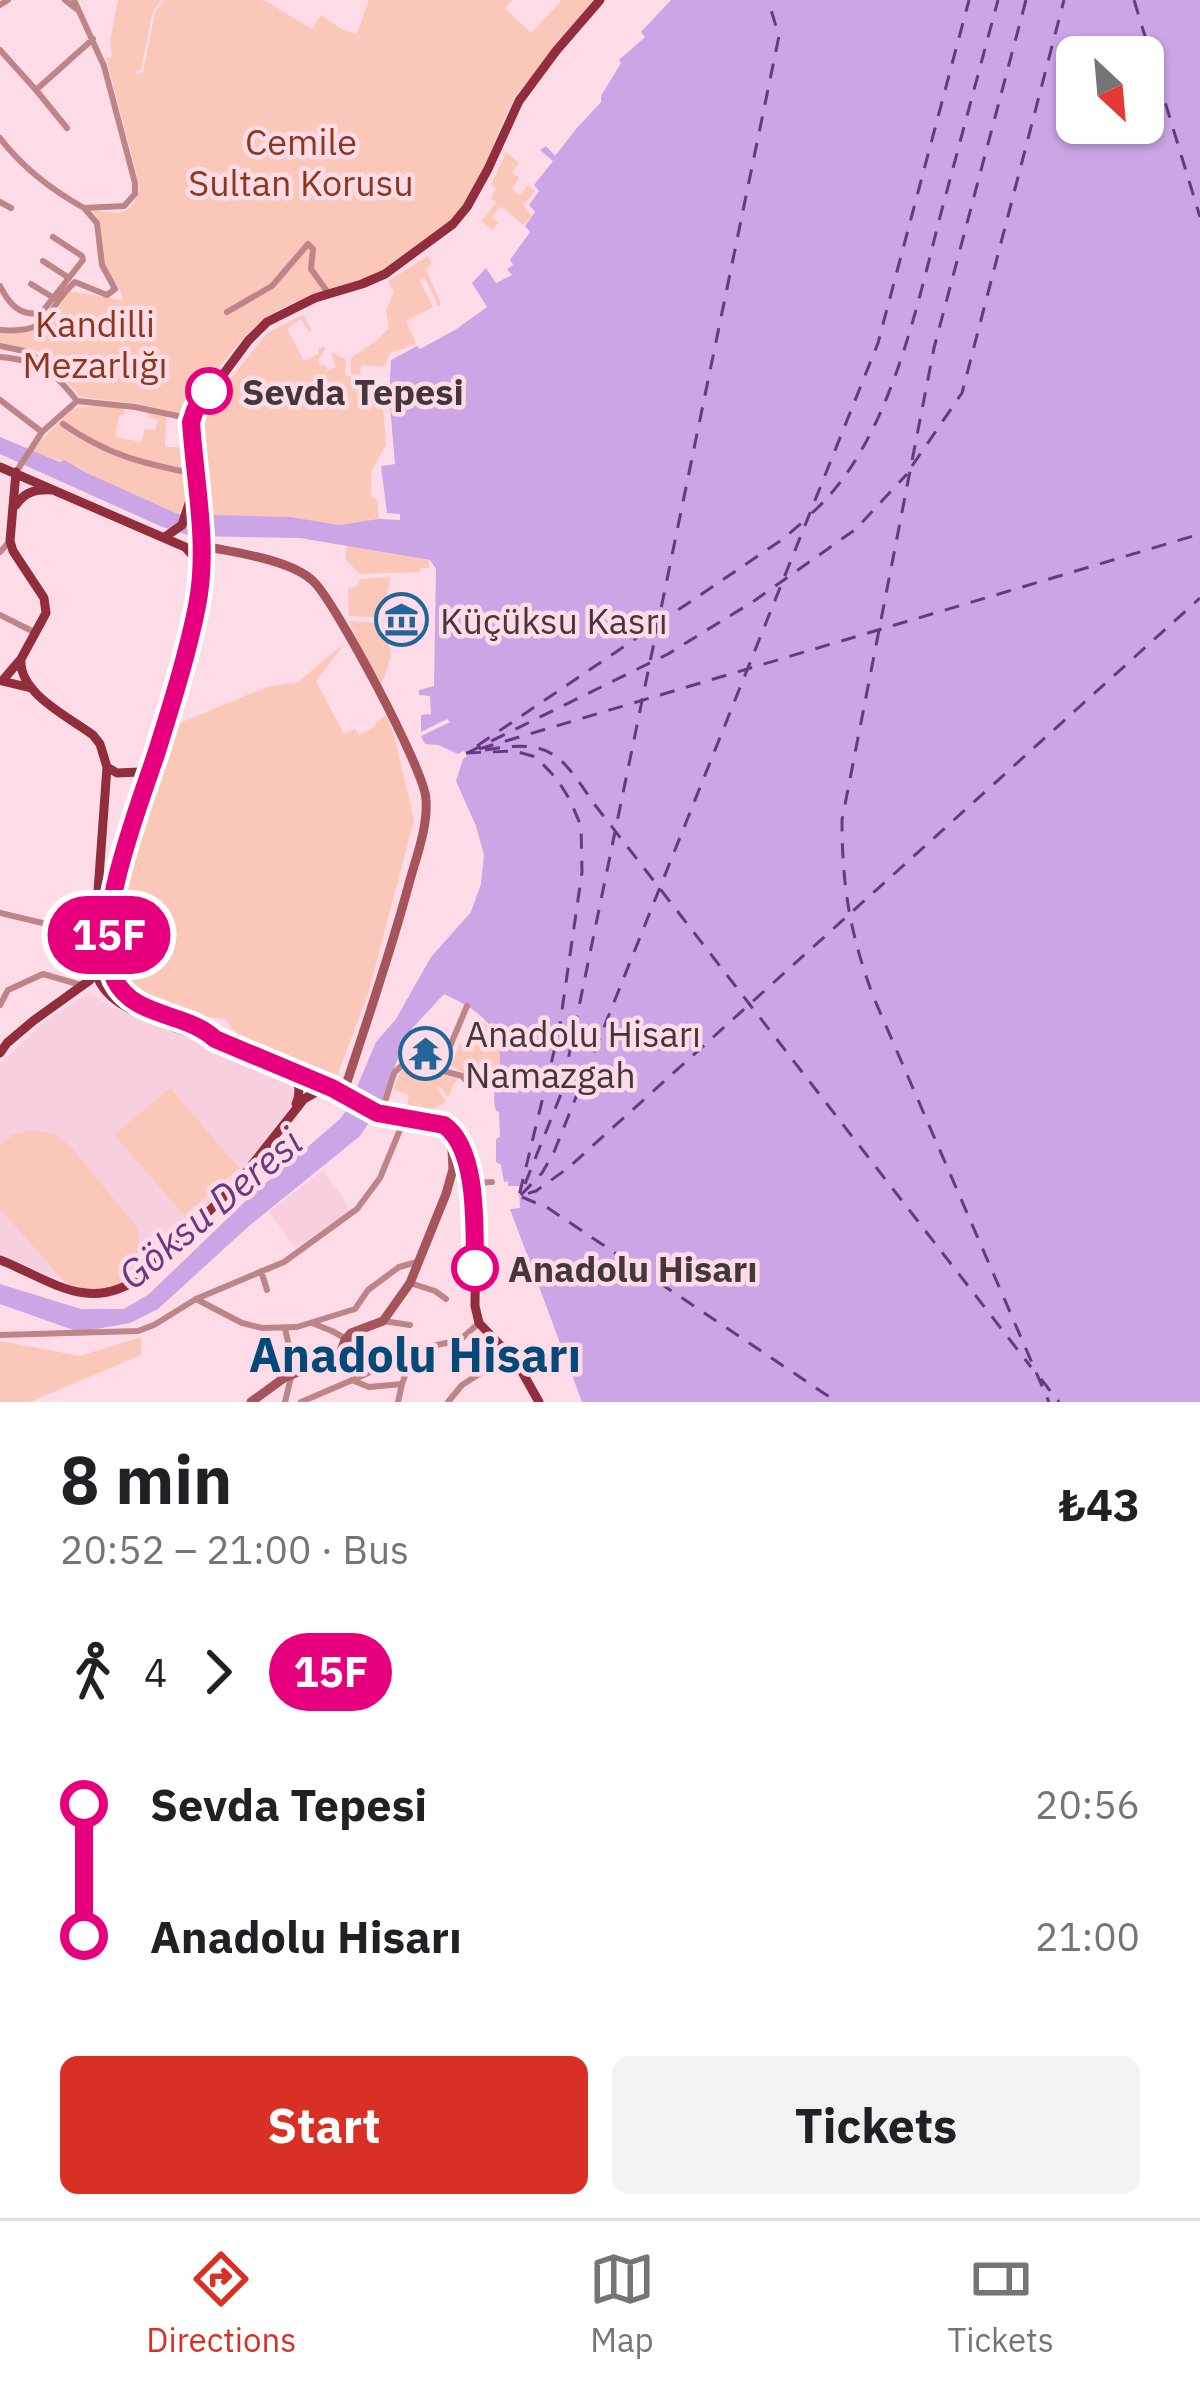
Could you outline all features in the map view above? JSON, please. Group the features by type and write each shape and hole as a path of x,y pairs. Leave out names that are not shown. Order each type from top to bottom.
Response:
{"main road":[{"path":"122,1000 110,968 109,938 120,858 159,744 198,595 201,547 194,510 191,418 261,326 310,300 385,274 458,218 488,170 519,101 600,0"},
{"path":"1,468 185,547 201,547"},
{"path":"16,473 10,541 44,598 46,613 21,659 1,682 31,688"},
{"path":"13,510 27,493 58,490"},
{"path":"165,537 194,510"},
{"path":"0,1053 88,978 103,855 107,767 100,744 31,688 20,670 21,659"},
{"path":"107,767 117,773 139,772 159,744"},
{"path":"103,855 120,858"},
{"path":"88,978 110,997 206,1030 215,1039 332,1088 377,1113 452,1130 472,1183 479,1323 523,1371 539,1402"},
{"path":"291,1070 300,1095 295,1109"},
{"path":"0,1260 92,1296 126,1288 236,1185 295,1109 316,1092 332,1088"}],"street":[{"path":"0,5 8,0"},
{"path":"70,0 81,12 109,81 135,189 124,206 84,208"},
{"path":"36,90 93,39"},
{"path":"0,50 67,128"},
{"path":"0,138 14,157 84,208 98,228 102,265 115,286 113,293 102,294 75,283 45,322 23,330 0,330"},
{"path":"0,202 11,208"},
{"path":"0,286 12,307 42,312 83,260 53,237"},
{"path":"227,312 272,286 310,244 310,269 329,294"},
{"path":"43,261 68,278"},
{"path":"31,284 54,298"},
{"path":"0,346 40,359 77,401 135,406 191,418"},
{"path":"0,358 32,361 47,369"},
{"path":"0,400 42,432"},
{"path":"16,473 42,432 77,401"},
{"path":"63,424 88,442 128,460 196,477"},
{"path":"0,552 10,541"},
{"path":"201,547 300,572 324,594 388,708 427,797 422,836 397,930 347,1082 341,1085 307,1077"},
{"path":"0,615 37,633"},
{"path":"0,913 94,933"},
{"path":"0,1005 8,990 43,974 88,978"},
{"path":"440,1070 466,1006"},
{"path":"0,1335 134,1332 196,1299 284,1262 357,1209 380,1178 399,1118 383,1108 394,1073 406,1061 462,1076 473,1088"},
{"path":"383,1322 410,1283 450,1184 452,1130"},
{"path":"472,1183 492,1182"},
{"path":"196,1299 242,1323 285,1329 355,1309 368,1290 399,1268 419,1261"},
{"path":"261,1270 267,1290"},
{"path":"410,1283 446,1299"},
{"path":"332,1330 335,1316"},
{"path":"312,1322 370,1352 405,1353"},
{"path":"251,1402 279,1380 341,1351 351,1333 383,1322 410,1325"},
{"path":"301,1402 405,1353 460,1340 479,1323"},
{"path":"285,1329 290,1350 311,1367"},
{"path":"448,1402 462,1385 495,1364 505,1348"},
{"path":"398,1402 406,1373 405,1353"},
{"path":"285,1402 292,1374"},
{"path":"352,1380 369,1387 402,1384"}],"shaded area":[{"path":"671,0 1200,0 1200,1402 582,1402 510,1209 520,1208 519,1186 504,1182 496,1162 498,1044 488,1023 444,994 406,1035 382,1103 360,1136 249,1226 158,1309 130,1323 79,1332 0,1304 0,1284 81,1309 124,1309 149,1294 340,1119 376,1042 396,1019 431,957 471,912 484,855 456,781 467,756 464,751 458,754 425,744 421,736 450,722 447,719 421,732 421,715 431,714 430,696 419,695 419,690 434,686 436,569 430,560 300,538 191,536 0,454 0,437 64,460 178,514 291,517 339,525 400,520 400,514 387,513 381,466 395,464 391,360 455,330 487,307 472,283 486,268 496,283 512,275 507,269 513,265 510,260 530,232 525,226 535,212 529,205 539,191 534,185 553,161 540,150 546,146 555,156 601,102 619,60 645,37 641,32"},
{"path":"89,992 111,1007 284,1079 294,1096 287,1113 238,1176 122,1284 67,1282 0,1256 0,1063 45,1021"},
{"path":"323,1170 351,1210 295,1248 269,1212"}],"green space":[{"name":"Cemile Sultan Korusu","path":"118,0 161,0 152,14 137,74 143,72 155,13 164,0 264,0 312,29 321,15 357,34 369,0 512,0 505,8 531,33 562,0 594,0 518,93 480,177 449,222 376,273 263,320 232,351 186,412 179,414 80,397 41,352 0,344 0,333 20,333 51,323 68,291 122,300 105,266 100,223 91,210 123,212 133,205 140,187 106,58 112,57 110,41"},
{"path":"506,152 519,163 512,172 519,178 512,189 520,195 528,185 535,191 523,205 532,216 523,225 501,206 492,217 498,223 492,230 481,221 496,203 491,198 496,189 491,185"},
{"path":"428,256 432,263 426,269 441,304 438,306 425,278 419,280 433,307 406,321 416,344 390,353 384,367 361,365 360,375 351,374 351,358 389,328 386,311 394,292 388,281"},
{"path":"303,315 312,331 301,319 287,329 304,361 324,347 318,361 321,366 336,367 331,352 346,360 345,375 357,379 356,390 382,393 386,445 371,472 371,495 377,500 379,521 339,525 291,517 208,515 201,416 267,333"},
{"path":"125,408 115,437 141,442 145,429 155,430 158,420 148,417 149,412 166,416 165,447 186,447 188,490 178,514 79,467 31,451 72,409"},
{"path":"347,546 429,560 429,568 360,574 345,559"},
{"path":"390,577 379,618 349,616 348,589 361,579"},
{"path":"349,621 379,623 391,654 382,684 364,656"},
{"path":"345,643 316,681 344,734 355,729 359,735 386,715 414,820 368,994 337,1076 241,1038 225,1019 200,1016 133,989 124,981 114,956 122,864 168,728 267,687 298,682"},
{"path":"483,1021 498,1044 498,1072 476,1071 473,1079 451,1066 460,1043 470,1047"},
{"path":"407,1066 459,1079 449,1097 437,1086 446,1102 423,1114 421,1120 416,1120 421,1101 418,1108 407,1108 409,1095 394,1089"},
{"path":"170,1088 239,1168 184,1215 114,1135"},
{"path":"34,1130 54,1134 70,1146 137,1227 137,1259 122,1282 96,1291 65,1282 0,1209 0,1145 14,1134"},
{"path":"141,1337 141,1355 30,1402 0,1402 0,1341 80,1356"}],"ferry route":[{"path":"525,1184 561,1094 779,36 768,0"},
{"path":"521,1195 554,1152 878,343 969,0"},
{"path":"812,513 861,451 896,374 998,0"},
{"path":"1026,0 934,348 842,820 842,844 849,909 873,996 1049,1402"},
{"path":"912,466 962,393 1064,0"},
{"path":"1134,0 1200,217"},
{"path":"467,753 668,654 754,601 856,529 907,474"},
{"path":"477,746 805,520"},
{"path":"479,749 1200,534"},
{"path":"466,753 514,751 536,757 557,779 581,826 582,872 559,1031 519,1196 536,1191 568,1168 1200,598"},
{"path":"485,750 540,749 572,773 1031,1367"},
{"path":"522,1197 548,1208 837,1402"},
{"path":"1041,1379 1059,1402"}],"bus line":[{"name":"15F","path":"209,391 191,422 202,538 196,609 159,744 120,858 109,938 110,968 124,994 152,1010 206,1030 215,1039 332,1088 377,1113 452,1130 472,1183 475,1268"}],"place":[{"name":"Sevda Tepesi","path":"209,391"},
{"name":"Küçüksu Kasrı","path":"401,620"},
{"name":"Anadolu Hisarı Namazgah","path":"426,1054"},
{"name":"Anadolu Hisarı","path":"475,1268"}],"district":[{"name":"Anadolu Hisarı","path":"415,1354"}],"park label":[{"name":"Kandilli Mezarlığı","path":"95,344"}],"water label":[{"name":"Göksu Deresi","path":"210,1208"}]}
